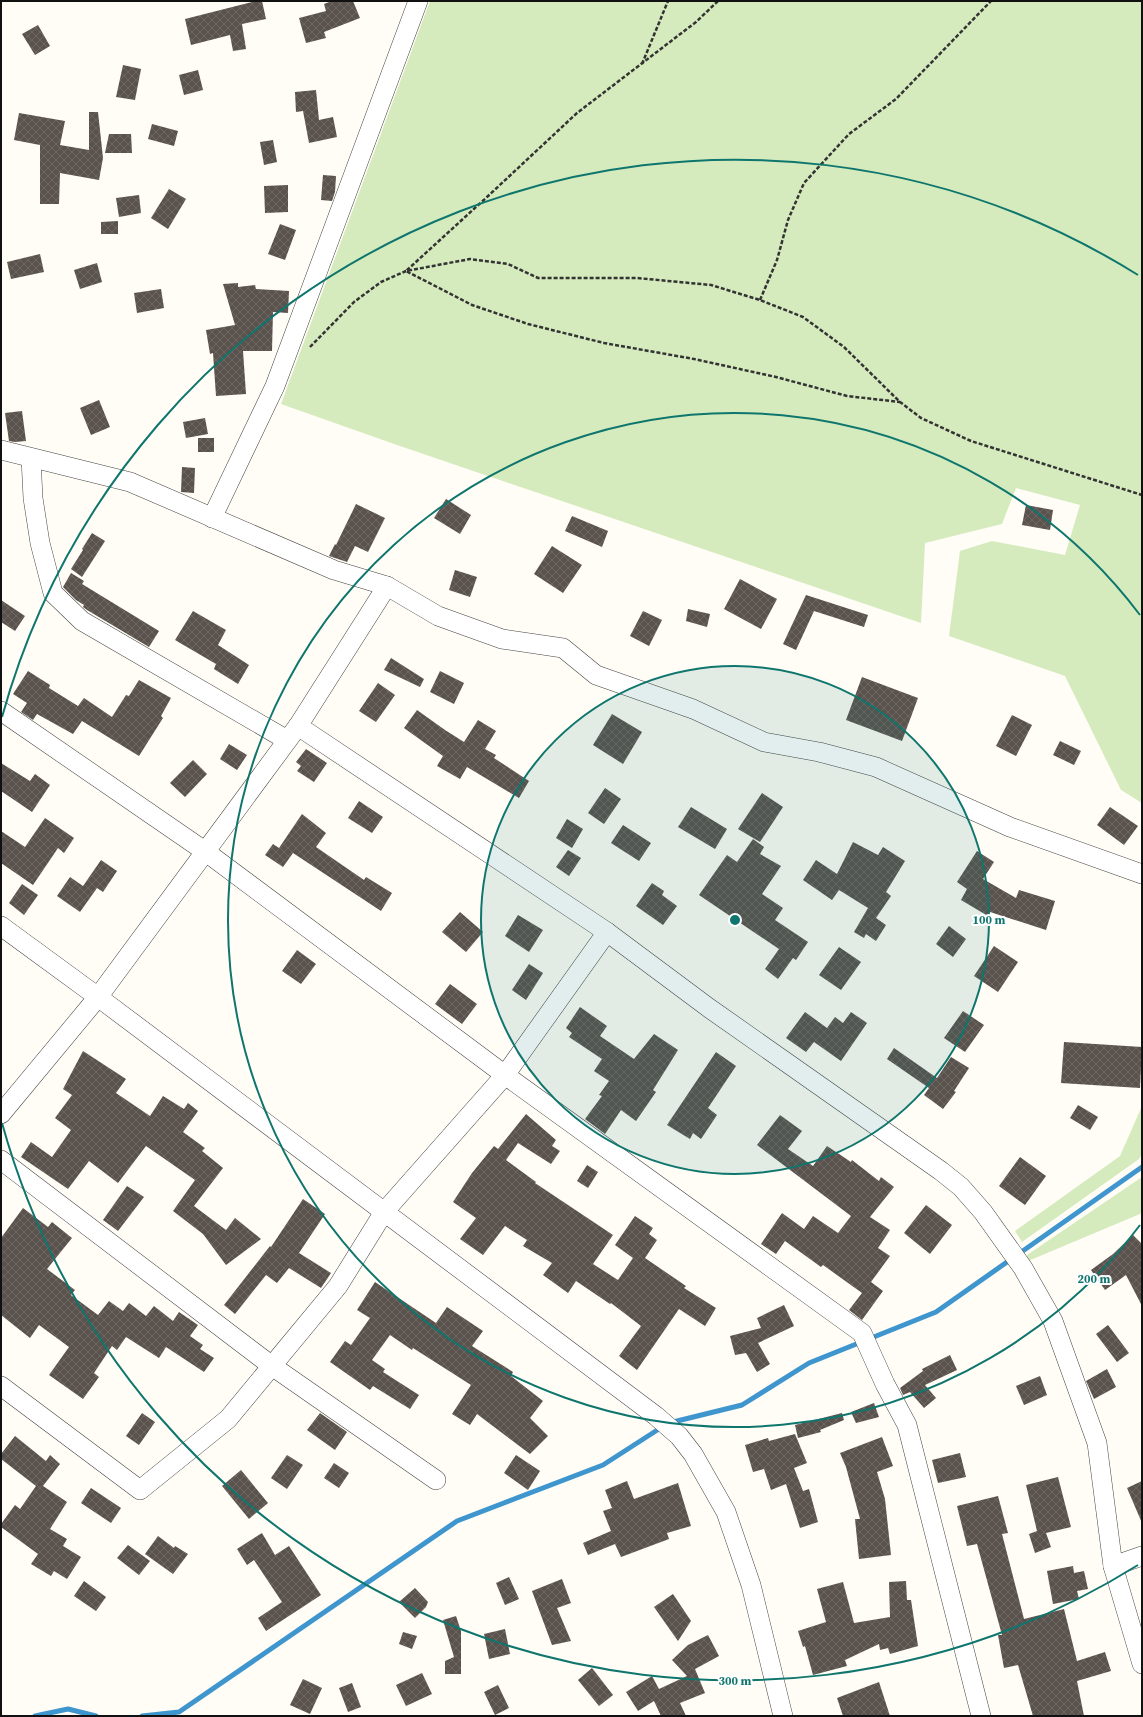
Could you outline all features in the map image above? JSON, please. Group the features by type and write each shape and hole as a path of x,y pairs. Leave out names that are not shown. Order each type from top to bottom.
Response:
{"street":[{"path":"212,518 275,386 418,1"},
{"path":"275,386 296,361"},
{"path":"1,450 130,482 334,570 387,586 438,616 502,639 563,648 596,675 693,709 764,742 819,752 876,767 1010,827 1142,874"},
{"path":"31,458 33,498 40,543 53,593 82,621 293,733 607,932 709,1008 941,1171 961,1187 979,1207 1008,1245 1053,1321 1097,1443 1113,1566 1142,1664"},
{"path":"1,1114 98,997 293,733 387,586"},
{"path":"1,711 206,852 505,1075 862,1333 907,1425 981,1716"},
{"path":"1,926 98,997 656,1416 679,1436 693,1454 726,1512 751,1585 783,1716"},
{"path":"1,1386 140,1490 228,1419 338,1286 384,1212 505,1075 607,932"},
{"path":"1,1160 272,1366 436,1480"},
{"path":"1113,1566 1142,1556"}],"path":[{"path":"641,64 668,1"},
{"path":"406,271 487,198 577,113 696,22 718,1"},
{"path":"760,300 777,260 788,220 804,183 849,134 896,99 990,1"},
{"path":"296,361 354,302 381,282 406,271 470,259 508,264 538,278 637,278 711,285 760,300 803,317 844,347 900,402 921,418 970,441 1142,495"},
{"path":"406,271 472,305 528,324 604,343 694,359 776,377 847,396 900,402"}],"green space":[{"path":"430,1 1142,1 1142,803 1121,790 1065,676 949,636 960,551 992,541 1065,555 1080,505 1016,488 1002,524 925,543 921,623 397,445 281,404"},
{"path":"1142,1106 1142,1154 1139,1159 1022,1242 1015,1231 1120,1156"},
{"path":"1142,1177 1142,1212 1140,1214 1028,1261 1027,1255"}],"building":[{"path":"256,1 262,1 266,19 242,24 246,49 233,51 230,35 191,45 185,19"},
{"path":"332,1 353,1 360,18 324,32 326,38 306,43 299,18 326,11 324,4"},
{"path":"38,25 50,46 35,55 22,34"},
{"path":"123,65 141,69 135,100 116,97"},
{"path":"198,70 203,90 184,95 179,75"},
{"path":"316,90 319,120 333,117 337,137 309,143 303,111 296,112 295,92"},
{"path":"89,112 98,112 103,158 99,180 60,173 59,204 40,204 40,145 14,140 19,113 65,121 60,145 89,150"},
{"path":"152,124 178,131 174,146 148,139"},
{"path":"109,134 131,134 132,153 105,153"},
{"path":"273,140 277,162 264,165 260,142"},
{"path":"323,175 336,176 335,192 332,201 321,200"},
{"path":"288,185 288,212 265,213 264,186"},
{"path":"169,189 186,199 168,229 151,218"},
{"path":"139,195 141,213 119,217 116,198"},
{"path":"118,221 118,234 101,234 101,222"},
{"path":"280,224 296,230 285,260 268,254"},
{"path":"40,254 44,272 11,279 7,262"},
{"path":"97,263 102,282 80,289 74,270"},
{"path":"238,283 238,287 255,285 256,289 289,291 288,313 273,312 272,351 243,351 246,394 216,396 213,353 210,354 206,330 235,325 223,284"},
{"path":"161,289 164,308 137,313 134,293"},
{"path":"99,400 110,427 91,435 80,408"},
{"path":"22,411 26,441 9,441 5,413"},
{"path":"205,418 208,434 186,438 183,422"},
{"path":"198,438 214,438 214,452 198,452"},
{"path":"182,467 195,468 194,493 181,492"},
{"path":"446,499 471,515 460,534 434,518"},
{"path":"356,504 385,518 368,552 355,546 347,562 329,556"},
{"path":"1026,505 1053,510 1050,530 1022,525"},
{"path":"572,516 608,531 602,547 565,531"},
{"path":"92,533 105,541 82,577 71,569"},
{"path":"552,546 582,565 563,593 534,574"},
{"path":"455,570 477,577 470,597 449,590"},
{"path":"71,573 84,581 82,584 159,631 149,647 83,607 84,605 76,600 63,587"},
{"path":"740,579 777,599 761,629 724,609"},
{"path":"806,595 868,615 864,627 814,611 796,650 783,644"},
{"path":"1,600 25,616 15,631 1,622"},
{"path":"688,609 710,614 707,627 686,621"},
{"path":"193,611 226,630 218,645 249,665 238,684 214,669 216,664 175,640"},
{"path":"643,611 662,620 649,646 630,636"},
{"path":"391,658 424,679 420,687 384,670"},
{"path":"28,671 50,685 49,688 78,706 84,698 112,717 126,695 129,696 139,680 171,698 161,716 163,718 139,756 82,721 73,734 37,714 33,720 21,712 27,703 13,694"},
{"path":"440,671 464,683 454,704 430,692"},
{"path":"862,677 918,698 902,741 846,720"},
{"path":"378,683 395,695 376,722 359,711"},
{"path":"417,710 464,742 478,720 496,731 485,749 496,755 494,758 529,781 519,798 467,767 460,779 437,766 443,756 404,728"},
{"path":"612,714 642,732 623,764 593,745"},
{"path":"1012,715 1032,725 1016,756 996,746"},
{"path":"1060,741 1081,751 1074,765 1053,755"},
{"path":"229,744 247,755 237,770 220,759"},
{"path":"306,749 327,763 314,782 297,771 301,766 296,762"},
{"path":"193,760 207,774 185,797 170,783"},
{"path":"1,763 30,781 35,774 50,785 32,812 1,791"},
{"path":"605,788 621,799 604,824 588,813"},
{"path":"762,793 783,807 760,842 738,829"},
{"path":"359,801 383,817 372,833 348,818"},
{"path":"691,807 727,829 715,849 678,827"},
{"path":"1110,807 1138,826 1124,845 1097,825"},
{"path":"302,814 326,833 316,847 364,880 366,877 392,893 381,911 293,853 283,867 265,855 273,844 279,848"},
{"path":"45,818 74,838 64,853 58,848 33,885 1,863 1,831 25,847"},
{"path":"567,819 583,829 572,848 556,838"},
{"path":"623,825 651,843 639,861 611,843"},
{"path":"753,839 764,847 760,854 781,866 762,894 783,908 775,920 808,942 796,960 793,958 778,979 765,969 779,949 699,895 727,855 737,862"},
{"path":"853,842 878,855 883,847 905,861 886,892 891,896 876,918 886,925 876,941 866,934 864,938 854,932 868,908 839,890 832,900 803,880 816,860 837,874"},
{"path":"568,850 581,858 569,876 556,867"},
{"path":"977,851 994,862 983,879 1016,898 1019,890 1055,901 1046,930 990,912 988,916 961,900 967,889 957,882"},
{"path":"101,860 117,871 103,892 97,888 80,912 57,896 70,877 83,886"},
{"path":"652,883 664,891 662,895 677,906 663,925 636,906"},
{"path":"22,884 38,895 24,915 9,903"},
{"path":"460,912 483,932 466,952 442,932"},
{"path":"518,915 543,930 529,952 505,936"},
{"path":"949,926 966,939 953,957 936,944"},
{"path":"994,946 1018,962 998,992 974,976"},
{"path":"839,947 861,962 841,990 819,975"},
{"path":"297,950 316,964 301,984 282,971"},
{"path":"529,964 543,973 526,1000 512,990"},
{"path":"450,984 477,1004 462,1024 435,1004"},
{"path":"580,1007 607,1026 600,1036 634,1059 654,1034 678,1050 653,1090 656,1092 636,1121 621,1110 605,1134 585,1119 602,1096 599,1095 609,1081 594,1071 602,1059 569,1037 572,1033 566,1028"},
{"path":"963,1011 984,1025 965,1052 944,1038"},
{"path":"805,1012 827,1028 835,1017 843,1023 851,1012 867,1023 841,1061 814,1042 806,1052 786,1038"},
{"path":"1064,1042 1142,1047 1140,1088 1061,1083"},
{"path":"894,1048 937,1078 951,1057 969,1068 954,1091 956,1092 943,1109 924,1095 929,1088 887,1059"},
{"path":"83,1051 126,1079 116,1093 150,1116 163,1096 184,1109 188,1103 198,1111 183,1132 205,1148 202,1151 223,1168 194,1206 226,1230 235,1218 261,1239 226,1265 203,1234 173,1211 195,1180 146,1146 118,1183 89,1161 68,1189 21,1157 31,1142 52,1157 71,1130 55,1118 72,1095 63,1089"},
{"path":"716,1052 736,1066 708,1108 717,1115 701,1139 693,1133 690,1139 667,1125"},
{"path":"1078,1105 1098,1117 1090,1130 1070,1118"},
{"path":"526,1114 556,1140 552,1146 560,1151 551,1164 518,1143 506,1160 536,1182 535,1183 613,1235 593,1264 618,1280 633,1258 615,1245 635,1216 653,1228 649,1234 657,1240 645,1258 686,1286 684,1288 716,1308 705,1326 679,1309 637,1370 619,1356 641,1326 611,1303 610,1304 576,1281 568,1293 543,1275 552,1263 523,1246 527,1240 505,1226 483,1255 460,1239 476,1218 453,1202 472,1173 494,1146 498,1149"},
{"path":"780,1115 802,1131 788,1149 813,1166 827,1146 851,1162 852,1160 879,1181 881,1177 894,1187 870,1217 890,1230 878,1248 890,1256 871,1282 883,1291 862,1320 849,1310 862,1293 823,1265 821,1267 785,1241 776,1254 761,1244 782,1213 804,1229 813,1216 838,1233 851,1216 757,1145"},
{"path":"1020,1157 1046,1176 1025,1205 999,1186"},
{"path":"587,1165 598,1172 588,1188 577,1181"},
{"path":"127,1186 144,1197 118,1231 103,1220"},
{"path":"303,1199 325,1214 299,1253 331,1273 321,1288 289,1268 277,1283 266,1275 235,1314 224,1305 270,1246 271,1247"},
{"path":"926,1205 952,1225 930,1254 904,1233"},
{"path":"23,1208 48,1227 52,1222 72,1238 47,1269 75,1290 71,1295 98,1315 109,1301 123,1311 129,1303 146,1316 154,1306 173,1321 179,1312 198,1325 190,1336 203,1345 200,1349 214,1358 204,1372 166,1347 159,1358 126,1337 117,1350 112,1346 94,1373 99,1377 83,1399 49,1375 69,1347 39,1325 30,1338 1,1315 1,1238"},
{"path":"1133,1235 1142,1244 1142,1306 1126,1275 1105,1290 1091,1270 1113,1254"},
{"path":"375,1282 436,1323 447,1307 483,1331 472,1346 513,1372 511,1376 543,1401 530,1418 548,1436 530,1454 477,1414 470,1425 452,1414 471,1385 413,1348 412,1350 390,1335 372,1360 385,1369 383,1372 419,1395 410,1409 373,1386 370,1390 330,1362 345,1341 351,1345 370,1318 357,1310"},
{"path":"784,1305 794,1326 758,1343 770,1364 757,1372 746,1353 735,1355 730,1336 761,1328 757,1318"},
{"path":"1108,1325 1129,1353 1117,1362 1096,1334"},
{"path":"950,1355 957,1370 925,1385 936,1398 924,1408 910,1392 903,1395 900,1388 923,1371 922,1369"},
{"path":"1107,1369 1116,1387 1094,1399 1086,1381"},
{"path":"1040,1376 1047,1395 1024,1405 1016,1386"},
{"path":"874,1403 879,1417 856,1423 851,1412"},
{"path":"142,1413 155,1422 139,1445 126,1436"},
{"path":"320,1413 347,1432 335,1450 307,1430"},
{"path":"842,1413 844,1420 820,1430 821,1432 798,1438 795,1425"},
{"path":"795,1434 807,1463 794,1468 803,1491 809,1489 818,1522 800,1528 786,1484 771,1490 764,1469 753,1472 745,1445 768,1438 769,1441"},
{"path":"15,1436 46,1461 50,1455 60,1464 43,1486 67,1502 50,1529 67,1539 63,1546 81,1557 67,1579 54,1571 51,1576 31,1564 38,1554 1,1527 1,1524 15,1505 20,1509 36,1486 1,1459 1,1454"},
{"path":"882,1437 893,1466 877,1472 885,1499 891,1555 859,1559 855,1519 860,1519 846,1467 840,1453"},
{"path":"960,1453 966,1477 938,1483 932,1460"},
{"path":"287,1455 303,1465 287,1489 271,1478"},
{"path":"516,1455 540,1471 528,1490 504,1473"},
{"path":"334,1463 349,1473 339,1488 324,1478"},
{"path":"241,1470 268,1503 249,1519 222,1486"},
{"path":"1058,1477 1071,1527 1046,1533 1051,1547 1035,1553 1029,1534 1037,1531 1026,1485"},
{"path":"627,1481 634,1499 678,1483 691,1526 667,1533 669,1539 621,1557 615,1544 588,1555 583,1543 611,1531 603,1511 612,1508 605,1490"},
{"path":"1142,1481 1142,1523 1127,1488"},
{"path":"91,1488 121,1508 111,1523 81,1503"},
{"path":"998,1496 1008,1533 1002,1534 1024,1619 1064,1609 1077,1661 1105,1652 1111,1671 1077,1681 1084,1716 1033,1716 1018,1665 1004,1668 998,1635 1002,1635 977,1544 967,1546 957,1506"},
{"path":"262,1533 275,1555 289,1546 321,1595 266,1631 258,1618 282,1602 254,1560 247,1565 237,1549"},
{"path":"158,1536 174,1548 175,1546 188,1554 173,1574 145,1554"},
{"path":"128,1545 150,1561 139,1575 117,1558"},
{"path":"1073,1566 1074,1573 1084,1571 1088,1589 1077,1591 1079,1599 1053,1604 1047,1571"},
{"path":"509,1577 519,1599 505,1605 496,1583"},
{"path":"562,1579 571,1603 557,1608 571,1641 552,1645 532,1591"},
{"path":"84,1581 106,1597 96,1611 74,1596"},
{"path":"906,1581 907,1600 911,1600 918,1646 890,1654 888,1648 880,1650 879,1644 845,1660 847,1666 813,1675 805,1646 803,1647 798,1631 826,1622 817,1589 843,1582 854,1623 890,1617 889,1582"},
{"path":"415,1588 428,1602 426,1607 415,1618 399,1602"},
{"path":"673,1594 691,1621 678,1641 654,1607"},
{"path":"456,1616 461,1631 461,1674 445,1674 445,1661 454,1657 443,1620"},
{"path":"505,1629 510,1654 489,1659 484,1634"},
{"path":"403,1632 417,1636 412,1649 399,1644"},
{"path":"708,1635 719,1656 695,1669 705,1693 680,1703 686,1716 661,1716 654,1701 638,1711 626,1692 652,1676 659,1689 687,1676 672,1660 688,1645"},
{"path":"592,1668 613,1695 599,1706 578,1680"},
{"path":"422,1673 432,1694 406,1706 396,1685"},
{"path":"303,1679 322,1688 310,1714 290,1705"},
{"path":"879,1682 890,1716 843,1716 837,1698"},
{"path":"352,1683 361,1707 348,1712 339,1688"},
{"path":"498,1685 509,1708 495,1715 484,1692"}],"waterway":[{"path":"669,1423 742,1405 809,1363 936,1312 1142,1167"},
{"path":"142,1716 179,1712 457,1521 603,1465 662,1427"},
{"path":"35,1716 68,1709 96,1716"}]}
